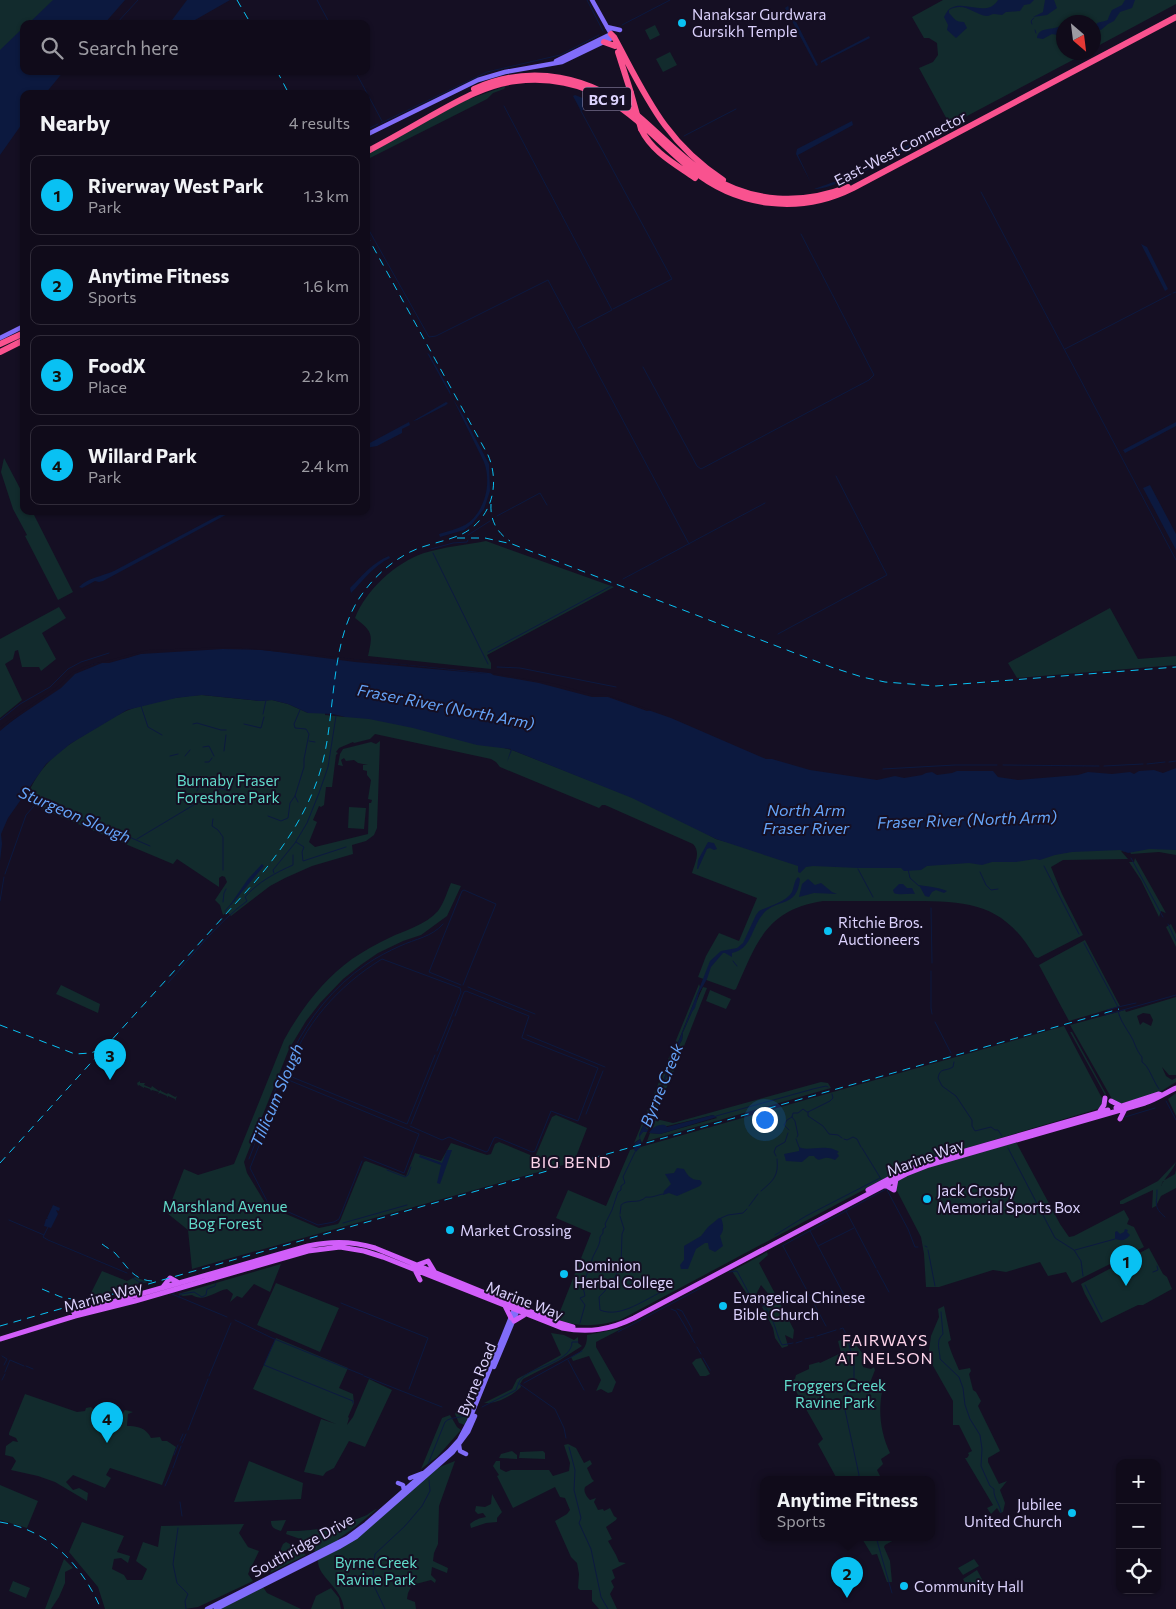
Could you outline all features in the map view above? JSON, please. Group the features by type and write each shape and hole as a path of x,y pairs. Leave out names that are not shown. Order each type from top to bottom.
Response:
{"highway":[{"name":"East-West Connector","path":"370,150 463,98 482,90 517,81 553,81 586,89 610,101 627,113 691,170 710,184 754,201 784,205 812,202 833,197 863,184 1176,16"},
{"name":"East-West Connector","path":"370,147 482,85 521,75 556,76 586,84 613,96 638,115 703,172 726,186 762,198 782,200 806,198 827,194 854,184 1176,16"},
{"path":"612,36 620,56 641,129 652,146 664,157 714,190 741,202 767,208 794,208 808,206 833,197"},
{"path":"612,36 656,115 702,166 725,181 748,191 776,197 806,198"},
{"path":"603,40 615,46"},
{"path":"0,344 20,336"},
{"path":"0,348 20,336"},
{"path":"0,352 20,342"}],"main road":[{"path":"370,133 478,80 496,74 557,64 612,36 592,0"},
{"path":"607,26 620,30"},
{"path":"603,40 607,26"},
{"path":"0,338 20,328"},
{"name":"Marine Way","path":"517,1309 525,1315 562,1328 600,1330 618,1325 896,1179 929,1165 1123,1108 1176,1088"},
{"path":"1099,1112 1108,1099 1123,1108 1120,1119"},
{"name":"Marine Way","path":"0,1338 135,1301 266,1262 319,1248 334,1247 359,1249 416,1267 428,1261 434,1272 517,1309 573,1327 598,1326 621,1321 914,1167 1099,1112 1123,1108"},
{"path":"882,1186 887,1186 894,1190 896,1179"},
{"name":"Marine Way","path":"0,1338 79,1311 162,1288 170,1278 180,1283 298,1249 329,1243 346,1242 370,1246 506,1304"},
{"path":"416,1267 420,1280"},
{"path":"519,1298 506,1304 512,1319 525,1315"},
{"name":"Byrne Road","path":"448,1454 459,1440 469,1421 517,1309"},
{"name":"Byrne Road","path":"448,1454 460,1445 471,1426 512,1319"},
{"path":"460,1445 460,1451 466,1454"},
{"name":"Southridge Drive","path":"207,1609 348,1538 448,1454"},
{"name":"Southridge Drive","path":"216,1609 356,1536 448,1454"},
{"path":"410,1478 424,1473"},
{"path":"398,1483 403,1485 404,1490"}],"green space":[{"path":"0,0 72,0 52,20 20,20 20,44 0,57"},
{"path":"943,0 1176,0 1176,4 1101,44 1101,15 1056,15 1056,60 1073,60 950,125 919,68 933,62 938,55 937,43 929,38 924,38 912,17"},
{"path":"655,25 660,35 650,40 645,30"},
{"path":"670,52 677,65 663,72 656,59"},
{"path":"506,86 504,89 493,93 487,99 370,158 370,153 461,102"},
{"path":"4,458 20,488 20,515 34,515 73,592 58,600 25,536 27,535 13,509 1,472"},
{"path":"486,541 614,587 487,655 491,663 491,669 368,656 371,643 370,634 355,618 366,597 383,579 403,563 424,553"},
{"path":"59,607 66,618 42,633 56,659 41,671 39,667 22,667 18,650 15,651 13,659 5,664 22,700 0,718 0,639"},
{"path":"1110,608 1138,659 1176,656 1176,665 1017,678 1008,663"},
{"name":"Burnaby Fraser Foreshore Park","path":"202,695 260,701 272,700 288,704 308,713 325,713 325,715 345,717 368,715 512,750 657,807 716,839 803,863 908,866 1044,854 1105,844 1127,852 1121,851 1128,859 1063,860 1051,867 1062,894 1083,935 1038,958 1035,957 1023,939 1010,925 996,915 981,908 965,904 928,901 823,901 804,905 776,920 758,943 734,990 698,977 706,956 719,933 739,941 757,898 692,873 697,854 693,844 605,805 599,808 500,767 491,759 375,734 370,739 353,742 339,748 336,752 338,753 336,755 332,787 326,787 324,805 319,806 313,820 317,822 309,842 315,847 368,834 369,803 372,800 368,799 371,780 367,775 367,771 363,770 363,765 368,765 354,760 346,761 344,758 341,760 343,766 338,765 343,749 371,742 376,744 380,741 377,828 374,835 366,841 352,845 353,854 312,866 285,878 270,886 231,916 227,912 223,915 220,905 215,900 227,882 225,877 219,878 219,887 177,859 173,864 35,806 24,799 39,773 56,755 107,721 126,711 153,702"},
{"path":"349,807 366,808 364,829 348,828"},
{"path":"1176,843 1176,855 1159,852 1131,854 1130,852"},
{"path":"1135,858 1166,913 1161,911 1159,917 1141,880 1129,862 1134,862"},
{"name":"Marshland Avenue Bog Forest","path":"451,883 461,886 447,916 421,935 378,953 362,964 343,979 306,1021 289,1049 244,1162 247,1173 267,1206 319,1228 338,1224 366,1161 406,1176 415,1153 441,1161 451,1143 487,1155 491,1154 495,1144 499,1142 535,1157 552,1117 556,1115 587,1128 574,1162 192,1269 188,1230 167,1213 184,1169 198,1175 234,1164 284,1040 305,1006 341,967 352,959 375,945 421,924 433,916 442,905"},
{"path":"1171,924 1176,934 1176,947 1166,927"},
{"path":"1085,940 1120,1006 1069,1021 1039,965"},
{"path":"699,984 700,987 670,1059 663,1083 703,987 707,988 679,1059 648,1130 645,1128 661,1084 639,1135 644,1131 647,1132 642,1143 640,1139 634,1143"},
{"path":"61,985 100,1004 98,1013 56,994"},
{"path":"710,990 731,999 726,1009 706,1001"},
{"path":"1176,997 1176,1075 1169,1075 1162,1067 1166,1076 1172,1080 1176,1078 1176,1082 1160,1092 1120,1104 1112,1099 1070,1025 1125,1010 1126,1012","holes":["1143,1013 1150,1014 1153,1020 1151,1026 1143,1022 1140,1025 1137,1016"]},
{"path":"1064,1026 1104,1102 1101,1108 923,1161 899,1171 620,1320 604,1324 581,1325 557,1319 591,1233 556,1218 568,1190 606,1206 630,1150"},
{"path":"1070,1032 1072,1032 1105,1095"},
{"path":"140,1081 140,1083 145,1083 144,1085 151,1088 152,1086 159,1091 177,1096 175,1101 175,1099 168,1096 167,1098 167,1096 158,1094 159,1092 138,1086 137,1083"},
{"path":"821,1082 828,1083 831,1088 647,1141 650,1133 660,1134 717,1118 713,1115 651,1130 656,1119 673,1123"},
{"path":"1176,1093 1176,1116 1168,1099"},
{"path":"1016,1142 1060,1224 1069,1237 1124,1210 1129,1219 1127,1224 1134,1227 1144,1247 1072,1283 1066,1272 1048,1276 1040,1262 1006,1272 993,1270 939,1287 926,1287 921,1237 896,1189 897,1182 901,1178 933,1166"},
{"path":"1176,1162 1164,1180 1175,1174 1176,1170 1176,1188 1161,1196 1156,1206 1152,1208 1153,1190 1120,1204 1120,1201 1158,1181"},
{"path":"1149,1248 1163,1274 1167,1277 1172,1289 1143,1305 1138,1305 1101,1323 1081,1284"},
{"path":"767,1252 768,1255 759,1263 794,1330 793,1339 785,1335 788,1346 782,1348 775,1338 773,1328 762,1307 771,1297 761,1285 752,1302 732,1271"},
{"path":"281,1264 270,1292 254,1284 242,1298 237,1296 230,1302 233,1294 227,1289 201,1298 178,1294"},
{"path":"102,1271 127,1281 135,1277 148,1282 88,1299"},
{"path":"276,1283 339,1308 320,1352 257,1325"},
{"path":"944,1306 951,1340 948,1342 952,1353 959,1370 970,1368 969,1374 973,1390 981,1401 978,1406 1000,1451 988,1458 988,1462 999,1484 1007,1481 1000,1490 1005,1503 1003,1512 1000,1513 997,1508 991,1514 987,1508 993,1505 965,1458 972,1451 959,1425 953,1425 953,1401 928,1357 931,1336 939,1317 938,1309"},
{"path":"623,1328 596,1342 596,1347 616,1382 612,1392 608,1393 601,1389 596,1391 601,1380 589,1356 573,1361 571,1357 583,1349 586,1344 587,1335"},
{"path":"551,1333 564,1335 574,1340 578,1337 578,1343 582,1346 523,1379 520,1384 521,1387 509,1396 499,1401 484,1403 512,1389 517,1379 561,1355"},
{"name":"Froggers Creek Ravine Park","path":"850,1337 866,1357 863,1367 871,1369 874,1367 875,1370 868,1388 882,1392 881,1423 890,1453 881,1459 883,1464 877,1470 880,1476 835,1476 818,1444 823,1439 790,1381 795,1379 796,1375 809,1369 809,1365 820,1363 841,1353 838,1341"},
{"path":"276,1338 348,1368 339,1388 353,1394 354,1403 347,1425 353,1417 369,1379 392,1390 365,1447 349,1441 334,1468 323,1476 304,1472 321,1419 336,1424 253,1389"},
{"path":"701,1358 710,1374 706,1376 700,1376 692,1363 696,1359"},
{"path":"25,1394 77,1412 85,1411 86,1408 91,1407 103,1418 119,1419 125,1410 133,1412 128,1414 127,1426 141,1428 151,1438 160,1437 162,1441 167,1441 176,1447 162,1485 110,1468 106,1475 111,1478 105,1488 73,1475 66,1482 73,1490 79,1488 88,1493 87,1501 55,1482 11,1470 16,1461 13,1457 5,1455 6,1446 13,1441 18,1442 9,1433"},
{"path":"458,1407 470,1412 465,1425 459,1423 455,1414"},
{"path":"450,1415 461,1430 437,1457 421,1469 442,1418"},
{"path":"568,1444 576,1448 584,1463 590,1460 592,1464 587,1468 594,1481 585,1487 587,1496 590,1500 596,1498 594,1502 598,1510 603,1509 604,1511 610,1508 617,1518 606,1527 612,1539 608,1541 619,1562 626,1563 612,1570 615,1578 611,1581 614,1587 610,1594 617,1609 599,1609 592,1601 592,1590 580,1590 578,1588 579,1574 577,1563 571,1557 555,1521 570,1510 565,1498 560,1497 555,1487 513,1508 497,1476 499,1475 493,1466 496,1461 500,1461 500,1469 506,1472 511,1470 549,1470 553,1476 569,1471 570,1463 564,1445"},
{"path":"512,1451 517,1455 517,1459 499,1458 501,1454"},
{"path":"543,1451 545,1459 519,1458 520,1452"},
{"path":"249,1461 303,1483 301,1499 234,1502"},
{"name":"Byrne Creek Ravine Park","path":"455,1461 439,1506 438,1544 433,1561 448,1568 447,1573 432,1567 431,1575 436,1580 435,1583 431,1580 412,1585 407,1599 415,1602 416,1609 344,1609 339,1594 321,1572 318,1560 339,1549 437,1468"},
{"path":"0,1485 38,1501 27,1528 0,1520"},
{"path":"492,1494 502,1512 497,1518 497,1522 471,1528 470,1524 486,1517 483,1513 478,1514 475,1511 476,1506 485,1507 491,1504"},
{"path":"377,1509 338,1539 338,1541 315,1552 306,1541 286,1534 287,1531 317,1529 338,1525 367,1515"},
{"path":"286,1520 281,1531 273,1527 271,1521"},
{"path":"82,1522 124,1536 117,1552 130,1556 128,1563 121,1558 114,1559 112,1569 124,1575 127,1580 142,1580 147,1569 136,1561 143,1542 158,1547 161,1526 244,1524 239,1533 248,1547 259,1551 248,1574 253,1581 198,1607 185,1609 105,1609 98,1587 69,1552"},
{"path":"863,1541 892,1541 884,1547 890,1561 892,1582 887,1582 877,1554 872,1555"},
{"path":"286,1542 306,1555 270,1573 283,1544"},
{"path":"64,1559 73,1568 65,1572 65,1583 51,1609 45,1609"},
{"path":"974,1559 979,1566 963,1575 958,1568"},
{"path":"977,1570 983,1581 968,1589 963,1579"},
{"path":"13,1581 30,1588 26,1598 9,1591"},
{"path":"263,1587 267,1593 301,1609 219,1609"},
{"name":"Byrne Creek Ravine Park","path":"331,1588 339,1598 341,1609 311,1609 316,1596"}],"water":[{"path":"53,0 125,0 108,20 32,20"},
{"path":"187,0 230,0 195,20 172,20"},
{"path":"998,0 1034,0 1030,4 1024,5 1020,11 1006,12 1002,15 994,14 987,16 960,7 949,10 957,6 988,8"},
{"path":"1045,0 1054,0 1057,8 1047,15 1033,17 1043,12"},
{"path":"1125,0 1135,0 1132,8 1120,12 1114,21 1101,30 1101,22 1108,20 1112,10 1122,5"},
{"path":"788,6 818,65 816,66 785,8"},
{"path":"949,10 949,13 957,21 964,22 967,28 956,38 947,30 948,25 944,17"},
{"path":"1055,28 1056,35 1052,34 1043,39 1037,38 1041,31"},
{"path":"20,31 20,75 61,75 48,90 20,90 20,127 0,155 0,50"},
{"path":"869,36 870,38 821,63 821,61"},
{"path":"575,95 595,103 581,111 573,96"},
{"path":"852,121 853,125 798,155 811,183 796,154 797,149"},
{"path":"933,132 934,134 856,175 839,183 814,189 845,178"},
{"path":"1141,244 1147,247 1168,289 1165,291"},
{"path":"427,353 450,391 451,396"},
{"path":"453,399 489,464 490,491 484,509 472,524 464,530 440,537 439,534 465,525 472,520 482,505 487,488 484,462"},
{"path":"446,402 448,403 446,405 413,421"},
{"path":"409,422 410,425 402,429 402,433 377,446 370,447 370,443"},
{"path":"1176,422 1176,426 1125,453 1123,450"},
{"path":"1150,485 1176,534 1176,550 1143,488"},
{"path":"219,515 226,515 103,581 95,581 82,588 79,587 91,579 114,571"},
{"path":"389,556 390,558 373,569 351,593 350,588 364,574 378,562"},
{"name":"North Arm Fraser River","path":"241,648 489,673 540,682 593,696 605,695 671,718 766,759 810,770 877,780 895,776 904,778 932,772 937,775 957,771 993,771 998,777 1018,780 1078,775 1088,772 1112,774 1130,772 1134,774 1139,771 1154,770 1163,773 1176,768 1176,850 1149,849 1128,853 1120,850 1072,852 1040,860 992,862 982,865 969,863 927,866 921,870 904,871 901,868 813,866 806,867 800,873 798,872 798,866 716,839 632,798 512,750 507,762 511,749 477,745 413,728 369,719 308,713 288,704 272,700 260,701 202,695 176,698 127,710 70,744 46,764 8,818 1,834 0,861 0,730 77,671 93,664 159,650"},
{"path":"708,842 714,843 717,849 707,849 697,869 698,860"},
{"path":"262,864 264,866 230,905 248,879"},
{"path":"798,877 800,879 795,895 785,902 768,909 759,920 744,947 732,953 732,957 723,953 711,967 646,1125 645,1128 648,1130 640,1136 641,1146 636,1152 634,1150 635,1143 640,1139 639,1135 665,1076 670,1059 710,961 721,951 737,948 743,943 759,911 782,901 789,895"},
{"path":"808,879 815,885 821,883 837,894 814,893 799,897 802,884"},
{"path":"899,884 912,888 915,894 894,893 893,890"},
{"path":"919,885 947,891 944,893 936,890 929,897 925,896"},
{"path":"713,1115 717,1117 660,1134 649,1133 658,1126 665,1125 667,1127"},
{"path":"799,1147 807,1149 834,1149 839,1152 837,1153 839,1156 835,1160 827,1158 818,1160 814,1156 809,1156 802,1162 786,1161 784,1154 799,1151"},
{"path":"447,1150 452,1150 440,1184 437,1183 441,1165 419,1157 420,1155 442,1163"},
{"path":"677,1168 684,1169 690,1177 700,1180 702,1183 700,1186 677,1196 669,1193 663,1195 664,1191 671,1184 665,1174 674,1173"},
{"path":"53,1205 60,1208 59,1211 56,1210 58,1214 51,1228 44,1226"},
{"path":"721,1218 723,1225 720,1236 723,1246 715,1252 709,1249 708,1243 705,1243 696,1249 688,1269 681,1269 680,1265 684,1260 684,1246 701,1236"},
{"path":"1125,1229 1128,1230 1127,1232 1130,1235 1128,1237 1123,1240 1115,1239 1115,1232 1117,1231 1120,1234"}],"pier":[{"path":"228,647 272,650 489,674 355,662 263,650 223,649 141,654 109,663 102,663 75,674 61,688 13,720 0,731 0,727 5,723 58,686 73,672 86,666 148,650"},
{"path":"491,673 556,684 594,695 604,694 651,710 647,711 608,697 592,697"}],"waterway":[{"path":"120,20 138,0"},
{"path":"317,0 328,20"},
{"path":"587,0 603,31"},
{"path":"622,25 670,0"},
{"path":"1032,24 1031,21 1034,18"},
{"path":"381,123 487,72 560,55 599,35"},
{"path":"357,75 365,90"},
{"path":"370,99 382,121"},
{"path":"504,106 612,310 578,328"},
{"path":"684,136 736,109"},
{"path":"581,111 672,279 613,309"},
{"path":"370,128 378,124"},
{"path":"981,192 1176,560"},
{"path":"370,232 429,337 436,336 548,280 689,544"},
{"path":"643,367 697,466 701,469 869,380 874,375 801,234"},
{"path":"1065,349 1171,294"},
{"path":"778,634 887,575 836,476"},
{"path":"497,516 540,493 547,505"},
{"path":"623,579 765,503"},
{"path":"468,535 490,521"},
{"path":"431,549 453,543 467,542 468,540"},
{"path":"433,553 488,664"},
{"path":"488,652 611,586"},
{"path":"0,720 20,704 50,687 68,669 81,662 109,653"},
{"path":"497,667 520,668 616,687"},
{"path":"263,714 266,700"},
{"path":"141,706 148,727 162,735"},
{"path":"268,816 281,821 288,818 290,803 295,796 304,767 309,734 306,729 295,728 294,724 300,710"},
{"path":"274,873 273,870 295,843 307,823 319,793 328,767 336,716"},
{"path":"244,724 261,728 264,717"},
{"path":"193,724 197,723 226,730"},
{"path":"224,751 226,735"},
{"path":"309,741 315,742"},
{"path":"203,747 209,746 214,756"},
{"path":"185,756 190,750"},
{"path":"170,756 178,754"},
{"path":"205,762 209,762 212,758"},
{"path":"1169,762 1176,761"},
{"path":"1147,764 1165,762"},
{"path":"1104,766 1143,764"},
{"path":"883,769 997,765"},
{"path":"1003,765 1099,766"},
{"path":"197,791 199,786"},
{"path":"200,787 208,787"},
{"path":"221,788 229,791"},
{"path":"137,839 222,788"},
{"name":"Sturgeon Slough","path":"25,794 150,846"},
{"path":"295,796 298,802"},
{"path":"5,874 26,815 34,806"},
{"path":"213,819 212,826 223,837 223,870"},
{"path":"296,842 304,847 302,852 303,861 346,847"},
{"path":"168,983 216,929 247,901 245,897 255,887 267,878 293,865 293,855"},
{"path":"1131,858 1163,917"},
{"path":"1044,866 1079,934"},
{"path":"858,869 873,897"},
{"path":"908,869 910,878 919,886"},
{"path":"980,872 986,885 991,890 998,889"},
{"path":"0,901 4,877"},
{"path":"223,902 226,889"},
{"path":"461,985 429,972 464,890 496,904 463,985"},
{"path":"225,911 231,904"},
{"path":"931,908 932,963"},
{"name":"Tillicum Slough","path":"249,1159 293,1051 323,1004 343,983 371,961 400,946 429,935 443,924"},
{"path":"1168,924 1176,941"},
{"path":"1084,943 1118,1007 1107,1010"},
{"name":"Tillicum Slough","path":"435,1055 407,1124 287,1075 302,1040 324,1008 351,981 382,959 460,988 461,992 437,1051"},
{"path":"733,961 737,966"},
{"path":"931,971 932,1014"},
{"path":"468,987 535,1014"},
{"path":"410,1126 442,1140 449,1137 486,1152 496,1137 532,1152 535,1151 551,1111 578,1121 598,1068 522,1038 529,1016 466,991 455,1016"},
{"path":"1105,1015 1176,995"},
{"path":"1118,1007 1136,1003"},
{"path":"1118,1011 1142,1057 1142,1062 1147,1067 1159,1089"},
{"path":"411,1124 453,1020"},
{"path":"935,1022 951,1053"},
{"path":"527,1035 605,1067"},
{"path":"954,1062 953,1067 940,1072 938,1078 942,1086 956,1096 972,1120 972,1126 975,1131 991,1127 998,1130 1002,1136"},
{"path":"586,1114 603,1071"},
{"path":"362,1161 339,1219 334,1222 318,1225 268,1203 250,1168 286,1079 419,1134 404,1173 364,1157"},
{"path":"716,1116 813,1089 828,1087"},
{"path":"808,1112 830,1101 833,1098 832,1094"},
{"path":"1166,1101 1176,1120"},
{"path":"1125,1117 1155,1108"},
{"path":"789,1130 784,1125 792,1117 793,1113 798,1113 803,1109 807,1112"},
{"path":"808,1112 808,1116 823,1126 829,1134 838,1135 842,1138"},
{"path":"792,1117 795,1121 797,1137"},
{"path":"776,1156 774,1152 776,1147 785,1142 788,1133"},
{"path":"844,1139 847,1140 853,1137 857,1139 861,1147"},
{"path":"796,1139 799,1147"},
{"path":"862,1148 881,1179"},
{"path":"1008,1148 1055,1238 1074,1250 1081,1261 1083,1276"},
{"name":"Byrne Creek","path":"580,1323 585,1305 580,1298 585,1296 583,1287 589,1267 618,1192 625,1183 623,1177 635,1152"},
{"path":"761,1191 774,1178 777,1170 777,1159"},
{"path":"387,1170 405,1177 408,1175 411,1167"},
{"path":"775,1235 806,1216 880,1178"},
{"path":"782,1246 886,1189"},
{"path":"887,1190 908,1229 915,1247 918,1247"},
{"path":"1157,1190 1157,1208 1165,1217"},
{"path":"621,1205 663,1194"},
{"path":"749,1206 758,1194"},
{"path":"343,1223 407,1205"},
{"path":"620,1214 621,1206"},
{"path":"721,1218 743,1213 747,1209"},
{"path":"846,1211 876,1268"},
{"path":"620,1216 624,1229 622,1234 621,1265 615,1277 608,1282 605,1291 599,1297 600,1310 608,1312 625,1310 666,1290"},
{"path":"9,1220 44,1235 43,1237 48,1240 127,1273"},
{"path":"44,1235 48,1227"},
{"path":"818,1246 854,1228"},
{"path":"810,1231 850,1306"},
{"path":"1075,1250 1115,1239"},
{"path":"783,1246 826,1326"},
{"path":"928,1250 935,1286"},
{"path":"1153,1272 1158,1270 1157,1266"},
{"path":"877,1270 889,1292"},
{"path":"729,1272 737,1271 753,1301 765,1307 782,1345 793,1343"},
{"path":"133,1278 139,1282 144,1282"},
{"path":"179,1297 181,1294 194,1292 202,1297 206,1295 207,1289 215,1286 216,1283"},
{"path":"1085,1285 1102,1319"},
{"path":"618,1332 701,1288"},
{"path":"172,1294 227,1317"},
{"path":"341,1303 428,1338 409,1389"},
{"path":"671,1309 676,1311 695,1343"},
{"path":"677,1309 682,1311 692,1332"},
{"path":"941,1312 943,1334 939,1340 940,1359 959,1377 970,1419 980,1435 982,1449 981,1466 990,1486 994,1489 1001,1512"},
{"path":"235,1320 272,1338 363,1375"},
{"path":"209,1376 231,1323"},
{"path":"840,1329 843,1328 846,1334"},
{"path":"817,1336 836,1330"},
{"path":"805,1339 814,1337"},
{"path":"275,1340 264,1365 353,1401 353,1403"},
{"path":"796,1343 802,1341"},
{"path":"848,1341 854,1364 854,1379 847,1393 845,1410 859,1476"},
{"name":"Byrne Creek","path":"482,1407 516,1390 523,1377 560,1359 570,1349 572,1342 578,1342"},
{"path":"697,1347 701,1354"},
{"path":"524,1383 582,1351"},
{"path":"2,1356 7,1359 4,1365"},
{"path":"703,1358 710,1370"},
{"path":"5,1372 10,1360 24,1366"},
{"path":"568,1360 584,1390"},
{"path":"26,1366 33,1369"},
{"path":"2,1380 5,1374"},
{"path":"364,1376 442,1407"},
{"path":"188,1430 208,1379"},
{"path":"518,1383 555,1409 564,1428 566,1438"},
{"name":"Byrne Creek","path":"428,1464 445,1422 469,1414"},
{"path":"180,1441 183,1434"},
{"path":"182,1443 186,1434"},
{"path":"174,1455 178,1445"},
{"path":"173,1468 181,1446"},
{"path":"569,1447 575,1470 574,1490 581,1518 579,1523 591,1549 601,1597 608,1609"},
{"path":"165,1486 172,1470"},
{"name":"Byrne Creek","path":"385,1609 374,1586 373,1568 375,1554 405,1526 422,1506 430,1491 429,1480"},
{"path":"180,1502 182,1516"},
{"path":"178,1528 173,1564 177,1583 188,1594 185,1601 186,1609"},
{"path":"877,1541 892,1593"}],"railway":[{"path":"237,0 249,20"},
{"path":"279,75 287,90"},
{"path":"0,1163 254,883 288,838 307,805 320,770 325,752 339,652 351,614 365,590 382,571 402,556 422,547 460,535 471,529 479,521 491,501 493,478 492,466 488,455 370,241"},
{"path":"491,504 495,526 510,541"},
{"path":"457,538 485,538 512,544 831,667 885,682 936,686 1176,667"},
{"path":"0,1326 1119,1009"},
{"path":"0,1025 75,1054 91,1053 103,1048"},
{"path":"102,1244 115,1253 135,1275 152,1281"},
{"path":"42,1289 61,1297 82,1301"},
{"path":"0,1522 18,1526 34,1533 62,1552 84,1578 101,1609"}],"place":[{"name":"Nanaksar Gurdwara Gursikh Temple","path":"682,23"},
{"name":"Ritchie Bros. Auctioneers","path":"828,931"},
{"name":"FoodX","path":"110,1080"},
{"name":"Jack Crosby Memorial Sports Box","path":"927,1199"},
{"name":"Market Crossing","path":"450,1230"},
{"name":"Dominion Herbal College","path":"564,1274"},
{"name":"Riverway West Park","path":"1126,1286"},
{"name":"Evangelical Chinese Bible Church","path":"723,1306"},
{"name":"Willard Park","path":"107,1443"},
{"name":"Jubilee United Church","path":"1072,1513"},
{"name":"Community Hall","path":"904,1586"},
{"name":"Anytime Fitness","path":"847,1598"}],"district":[{"name":"BIG BEND","path":"571,1161"},
{"name":"FAIRWAYS AT NELSON","path":"885,1348"}],"water label":[{"name":"Fraser River (North Arm)","path":"446,706"},
{"name":"Fraser River (North Arm)","path":"967,819"}]}
